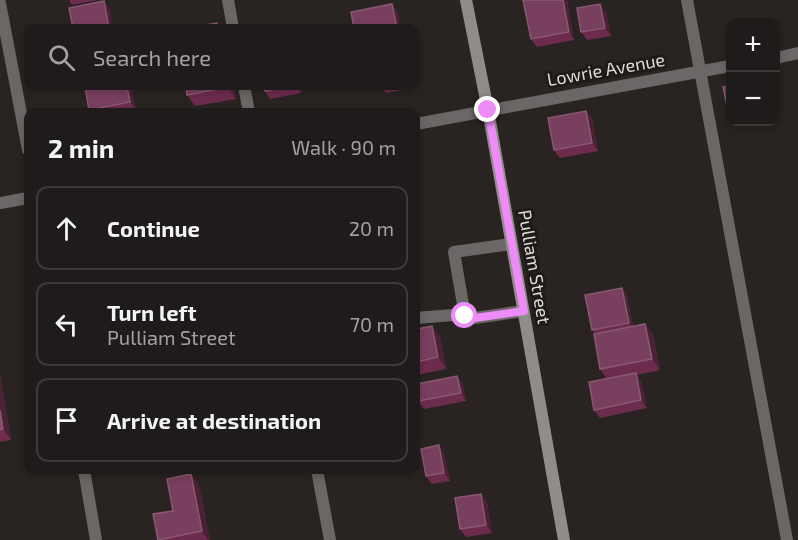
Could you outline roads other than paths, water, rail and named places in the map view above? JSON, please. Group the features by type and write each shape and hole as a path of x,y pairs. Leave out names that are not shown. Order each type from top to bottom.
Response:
{"main road":[{"name":"Pulliam Street","path":"466,0 488,110 564,540"}],"street":[{"path":"228,0 232,24"},
{"path":"687,0 787,540"},
{"path":"0,3 24,129"},
{"path":"780,57 798,54"},
{"name":"Lowrie Avenue","path":"420,123 726,67"},
{"path":"245,90 248,108"},
{"path":"0,203 24,199"},
{"path":"465,316 454,252 511,244"},
{"path":"420,318 453,315 475,318 524,311"},
{"path":"85,474 96,540"},
{"path":"317,474 330,540"}]}
